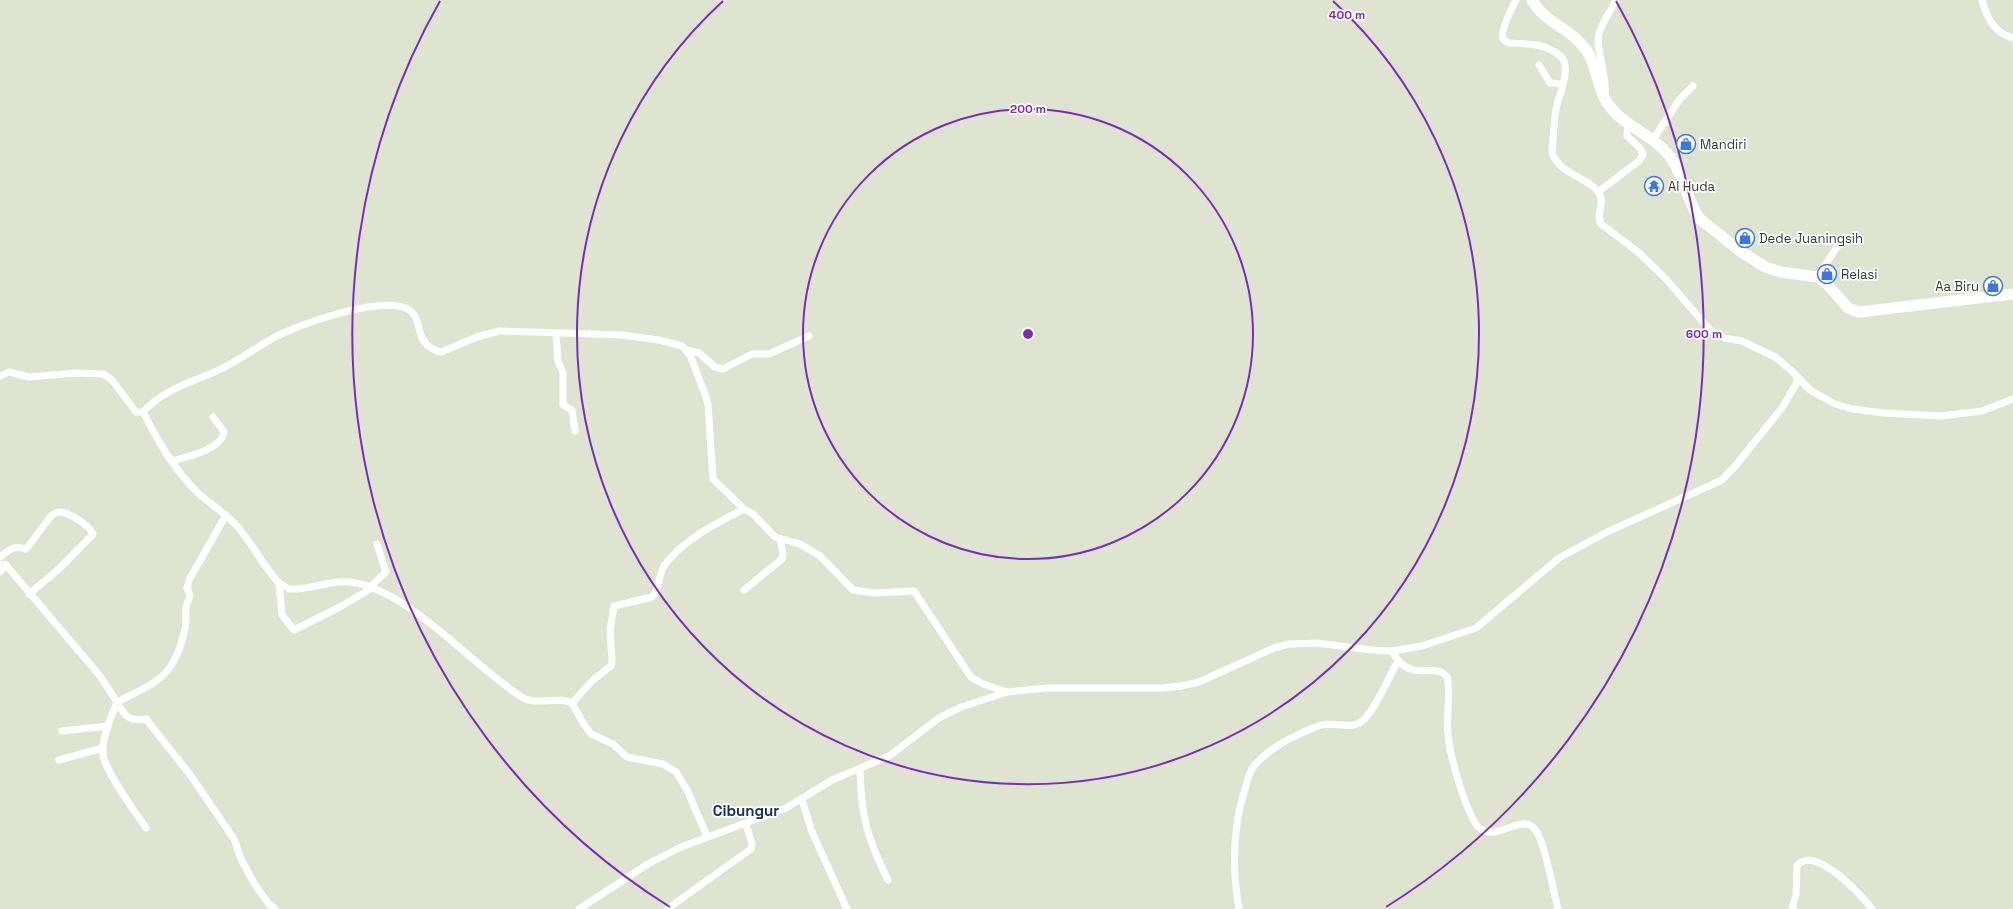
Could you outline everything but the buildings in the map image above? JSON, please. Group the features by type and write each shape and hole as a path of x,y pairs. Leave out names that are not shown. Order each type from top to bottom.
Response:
{"main road":[{"path":"1532,0 1543,16 1574,36 1584,46 1591,60 1605,99 1613,111 1628,125 1667,152 1694,210 1708,227 1740,251 1765,267 1781,272 1817,277 1827,284 1848,308 1867,313 2013,294"}],"street":[{"path":"1516,0 1508,16 1502,38 1508,44 1534,44 1548,48 1559,54 1565,63 1556,110 1553,155 1560,165 1598,192 1602,202 1598,218 1601,224 1638,252 1666,279 1710,330 1724,338 1742,341 1775,357 1792,371 1810,390 1835,404 1852,409 1928,416 1957,416 1982,411 2013,399"},
{"path":"1605,99 1606,80 1598,47 1598,35 1616,0"},
{"path":"1982,0 1988,17 1995,28 2003,35 2013,38"},
{"path":"1539,65 1550,83 1562,84"},
{"path":"1652,141 1680,99 1693,86"},
{"path":"1598,192 1639,161 1642,156 1643,151 1630,140 1626,134 1628,125"},
{"path":"1817,277 1840,243"},
{"path":"0,376 9,372 28,377 75,373 103,374 112,380 136,412 143,412 150,405 181,384 220,369 287,331 370,306 401,307 411,311 416,318 422,339 431,348 441,352 477,336 498,331 622,335 659,340 682,346 687,350 703,385 708,405 712,479 744,509 752,514 771,535 800,544 820,556 850,587 858,592 914,591 970,677 983,684 1007,692"},
{"path":"556,334 558,361 563,373 563,405 572,410 575,431"},
{"path":"687,350 699,352 715,367 723,369 752,354 769,354 809,336"},
{"path":"579,909 648,864 707,836 746,824 802,800 832,780 889,756 939,718 961,707 1007,692 1047,688 1163,688 1182,686 1213,676 1274,648 1289,644 1317,643 1371,650 1392,650 1422,646 1476,628 1565,555 1607,532 1722,480 1737,464 1782,408 1796,384 1797,377"},
{"path":"143,412 162,448 172,461 197,492 212,506 226,515 245,536 279,583 289,589 338,582 371,588 392,598 422,617 523,698 534,701 561,701 572,703"},
{"path":"172,461 208,449 219,441 224,432 213,417"},
{"path":"572,703 593,680 611,666 610,630 614,606 652,597 657,589 660,574 669,560 706,530 744,509"},
{"path":"0,557 11,548 20,546 25,549 27,548 51,516 56,513 62,512 78,520 92,531 93,534 66,563 29,594"},
{"path":"146,828 105,762 103,748 108,726 117,702 158,681 165,675 173,662 182,643 186,624 186,607 190,596 187,588 189,580 226,515"},
{"path":"744,590 782,559 783,554 780,539"},
{"path":"279,583 282,615 294,630 338,608 371,588 386,572 377,544"},
{"path":"0,572 3,564 100,676 124,715 136,721 146,719 191,776 234,840 241,859 254,882 268,903 275,909"},
{"path":"1392,650 1398,661 1410,670 1435,671 1445,674 1447,677 1448,735 1462,790 1473,820 1480,830 1488,833 1527,824 1534,827 1541,841 1558,909"},
{"path":"1239,909 1234,865 1234,836 1241,801 1254,767 1268,753 1316,726 1330,722 1355,725 1364,720 1398,661"},
{"path":"572,703 591,734 613,744 627,757 662,764 676,772 692,802 707,836"},
{"path":"62,731 108,726"},
{"path":"60,760 103,748"},
{"path":"860,769 862,808 867,831 888,880"},
{"path":"802,800 812,832 847,909"},
{"path":"666,909 751,849 752,844 746,824"},
{"path":"1792,909 1796,895 1797,866 1804,859 1810,859 1823,864 1838,875 1872,909"}],"place":[{"name":"Mandiri","path":"1686,144"},
{"name":"Al Huda","path":"1654,186"},
{"name":"Dede Juaningsih","path":"1745,238"},
{"name":"Relasi","path":"1827,274"},
{"name":"Aa Biru","path":"1993,286"}],"district":[{"name":"Cibungur","path":"746,810"}]}
